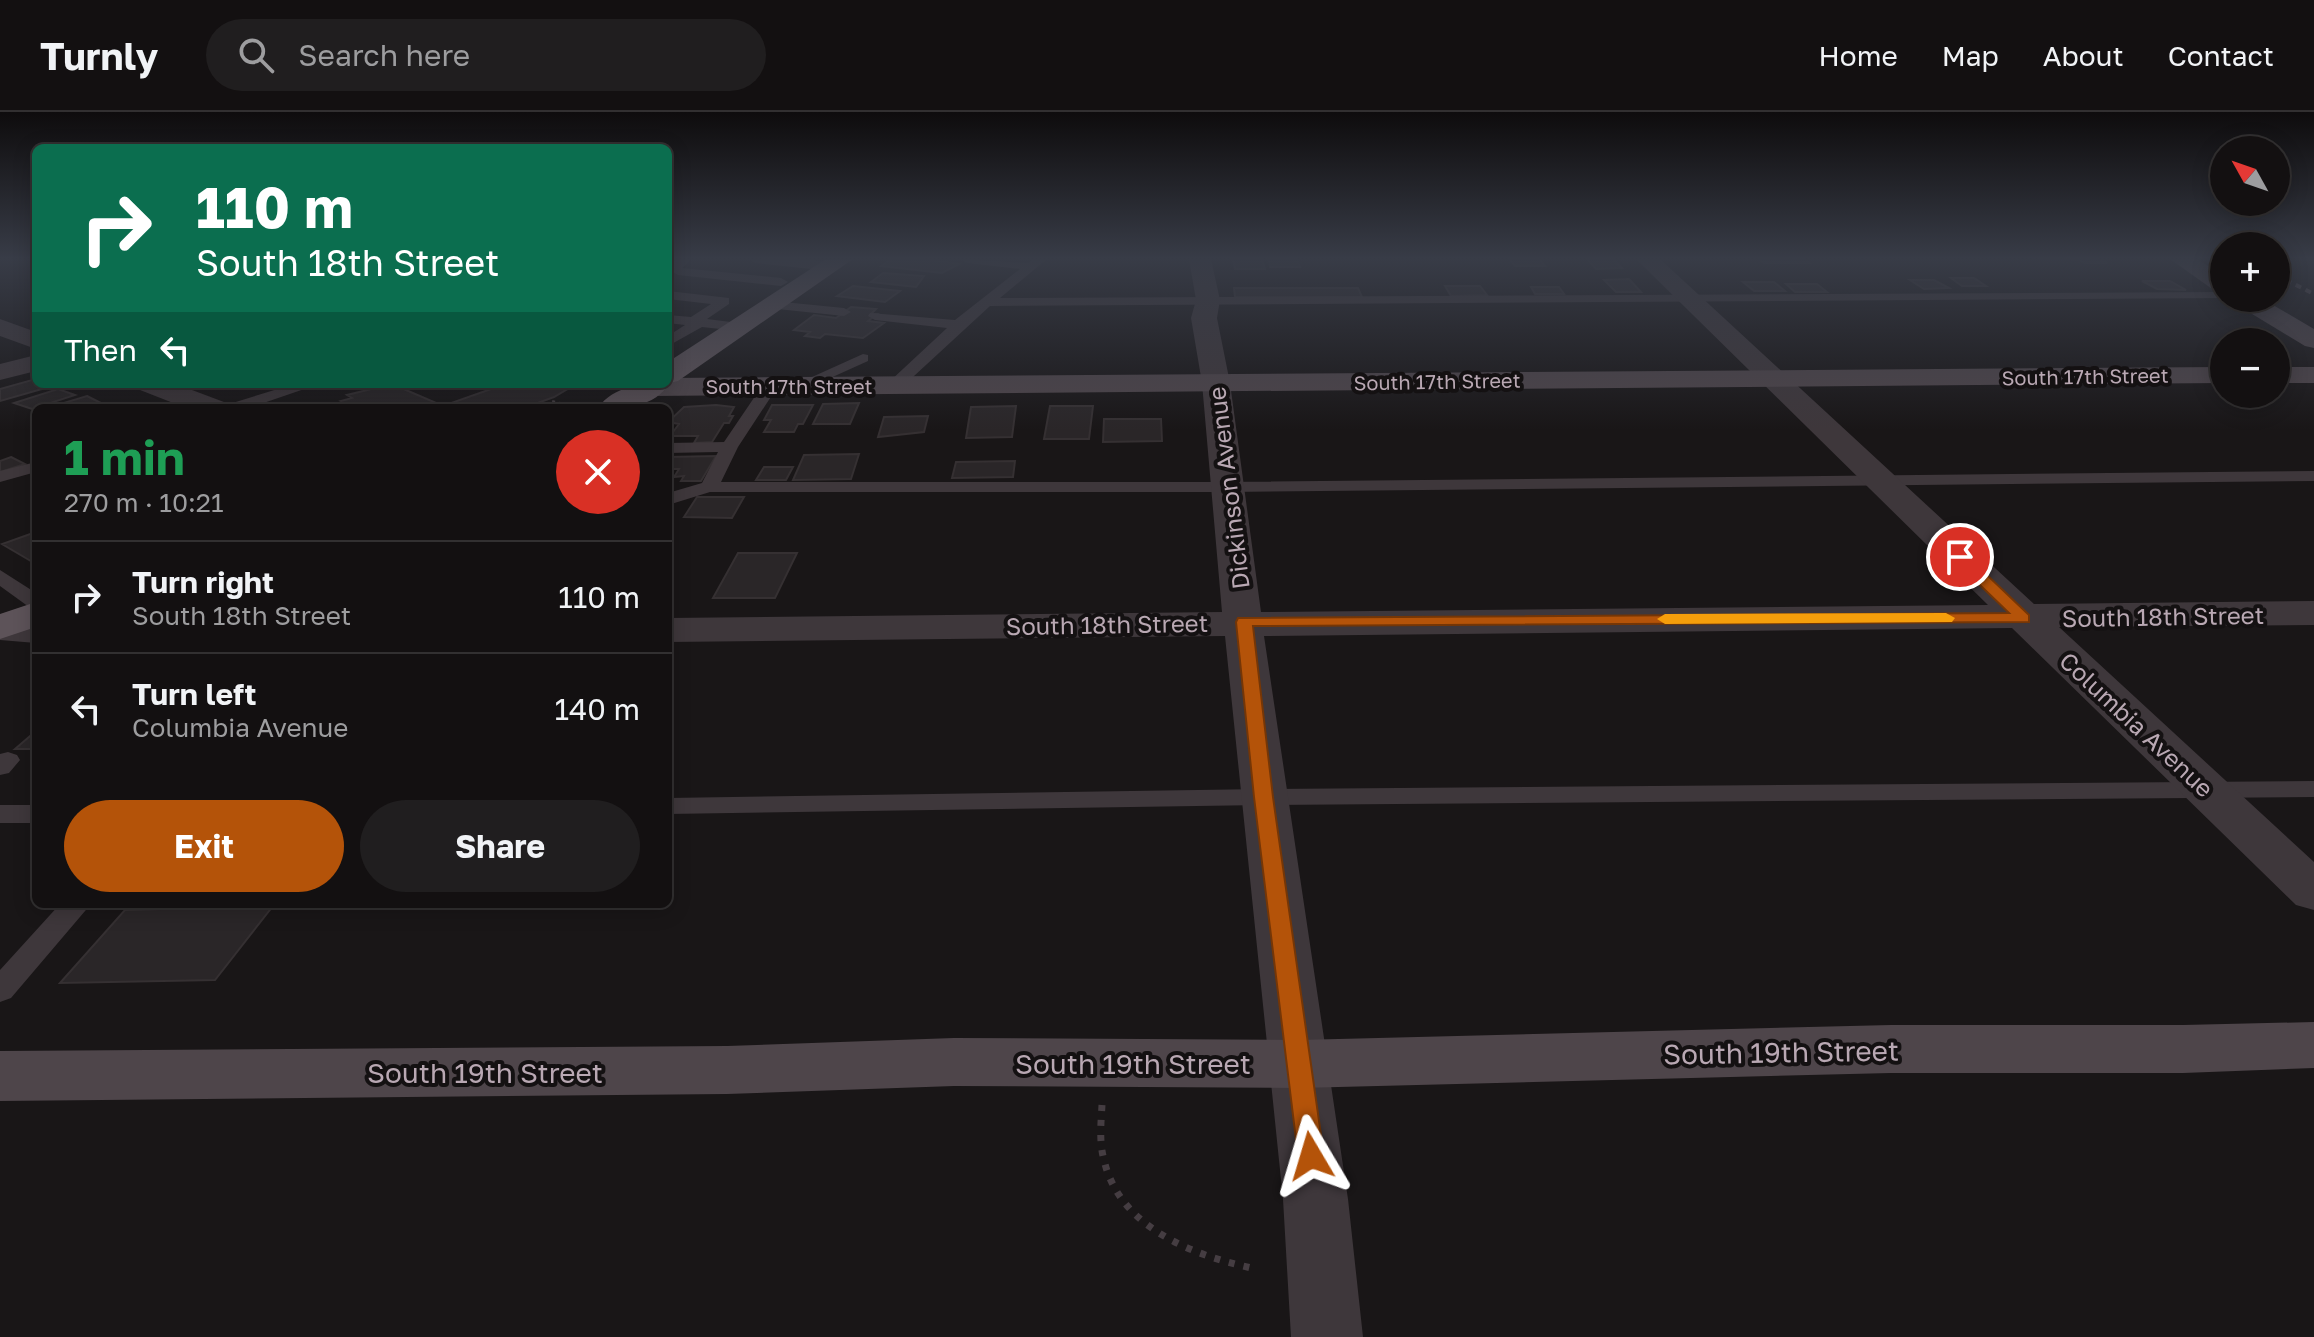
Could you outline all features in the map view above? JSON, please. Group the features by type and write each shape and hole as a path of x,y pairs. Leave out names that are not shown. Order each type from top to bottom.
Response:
{"main road":[{"path":"672,370 751,316"},
{"path":"619,404 644,388"},
{"path":"0,627 32,615"}],"street":[{"name":"Dickinson Avenue","path":"1204,316 1216,383 1263,797 1299,1064 1324,1280 1327,1337"},
{"name":"Columbia Avenue","path":"1706,316 2314,892"},
{"path":"2274,316 2314,340"},
{"path":"0,327 32,339"},
{"path":"0,372 32,364"},
{"name":"South 17th Street","path":"672,375 770,386 2210,375"},
{"path":"2290,375 2314,375"},
{"path":"160,388 202,404"},
{"name":"South 18th Street","path":"672,630 2314,613"},
{"path":"0,627 32,631"},
{"name":"South 19th Street","path":"0,1076 727,1070 954,1062 1299,1064 1891,1049 2183,1049 2314,1045"}],"lane":[{"path":"672,339 704,316"},
{"path":"877,316 958,325"},
{"path":"895,385 969,316"},
{"path":"672,319 739,327"},
{"path":"709,487 729,447 770,386"},
{"path":"245,404 298,388"},
{"path":"672,448 729,447"},
{"path":"0,477 32,468"},
{"path":"672,498 709,487 1226,487 2314,476"},
{"path":"0,576 32,600"},
{"path":"672,806 1263,797 2314,789"},
{"path":"0,814 32,814"},
{"path":"0,990 73,908"}],"path":[{"path":"552,402 561,404"},
{"path":"1102,1096 1104,1163 1124,1202 1154,1231 1177,1245 1203,1256 1256,1269"}],"building":[{"path":"812,316 874,316 868,321 884,323 863,338 825,334 820,338 805,336 810,332 794,330"},
{"path":"32,380 32,388 46,388 0,401 0,389"},
{"path":"376,388 401,388 438,404 347,404 341,401 352,398 347,395"},
{"path":"494,388 569,388 535,404 449,404"},
{"path":"58,389 75,395 47,404 32,404 32,409 14,403"},
{"path":"87,396 101,403 97,404 60,404"},
{"path":"859,403 850,424 813,424 823,404"},
{"path":"772,405 813,405 803,424 798,424 794,432 764,432 771,420 764,420"},
{"path":"1016,406 1012,437 966,438 971,407"},
{"path":"1050,406 1093,406 1089,439 1044,439"},
{"path":"684,407 734,407 729,423 724,423 712,442 694,443 698,436 672,436 679,424 672,423 672,418"},
{"path":"928,416 924,432 878,437 884,417"},
{"path":"1104,419 1161,419 1162,441 1103,442"},
{"path":"859,454 851,479 793,480 804,455"},
{"path":"716,456 701,481 681,481 684,476 674,477 679,469 672,469 672,457"},
{"path":"11,457 25,464 0,472 0,461"},
{"path":"1015,461 1013,477 952,478 956,462"},
{"path":"764,467 793,467 786,480 756,480"},
{"path":"697,497 744,497 732,518 684,517"},
{"path":"32,533 32,562 2,544"},
{"path":"738,553 797,553 775,598 713,598"},
{"path":"32,734 32,749 15,749"},
{"path":"271,908 215,980 60,983 125,910"}],"slow traffic":[{"path":"1665,619 1946,618"}],"route":[{"path":"1311,1156 1263,797 1244,622 2023,618 1960,557"}]}
